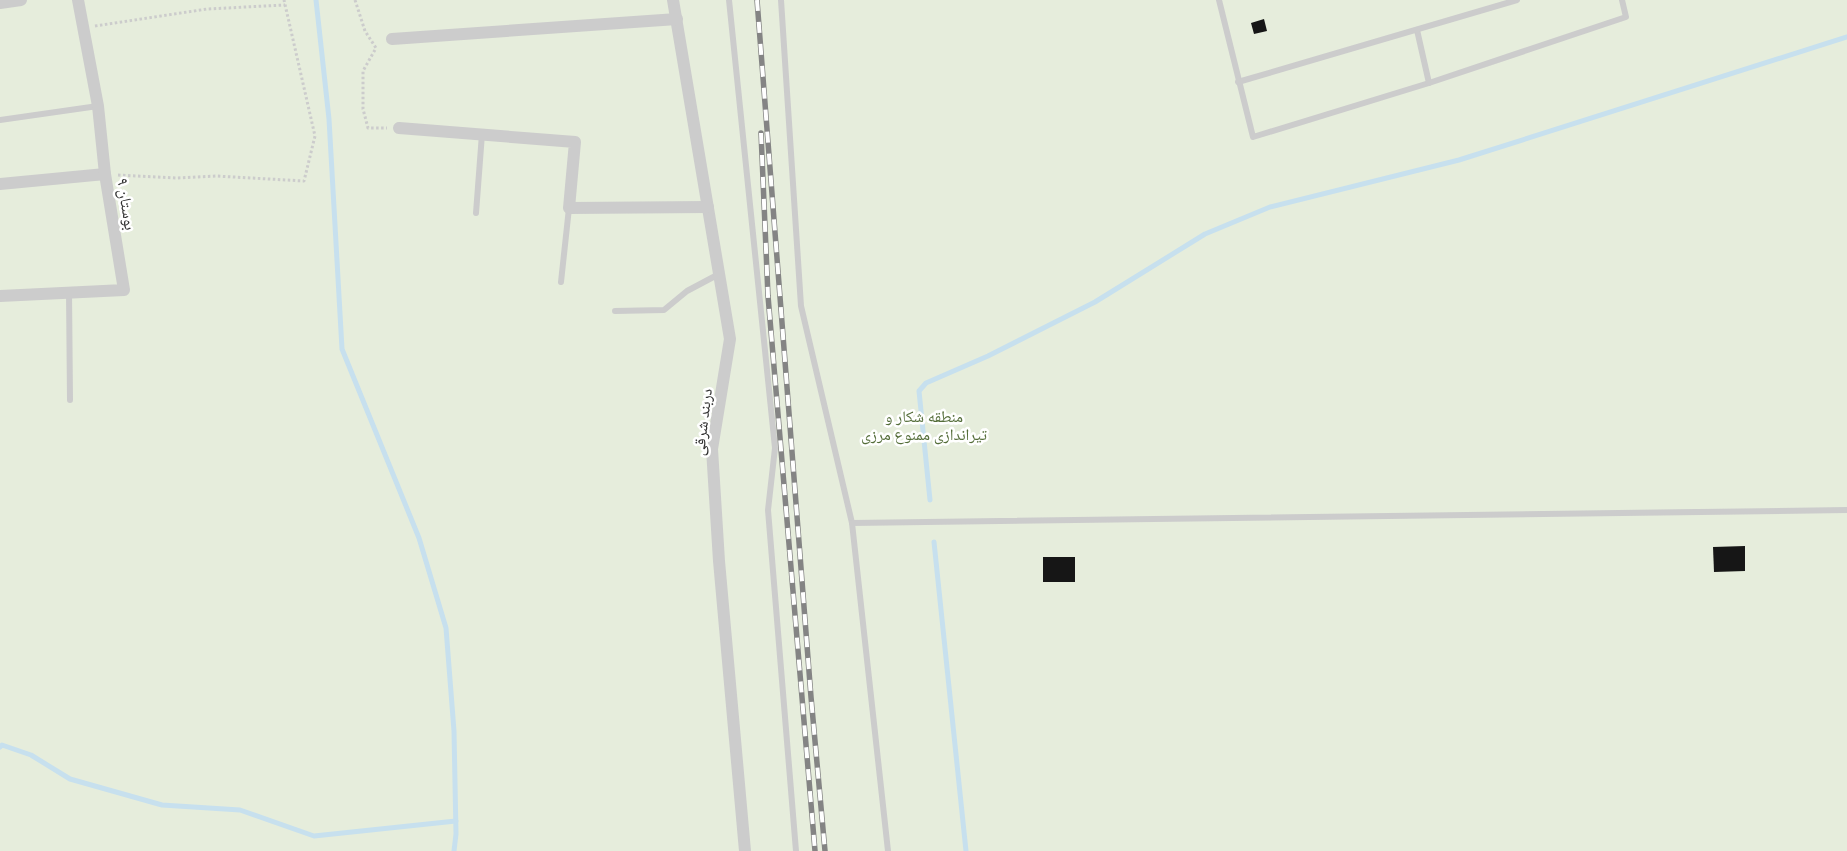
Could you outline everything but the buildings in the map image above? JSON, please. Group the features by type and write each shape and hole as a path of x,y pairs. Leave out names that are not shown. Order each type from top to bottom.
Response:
{"street":[{"path":"0,3 21,0"},
{"name":"بوستان ۹","path":"0,296 124,290 105,174 98,106 78,0"},
{"name":"دربند شرقی","path":"674,0 730,340 712,449 719,562 745,851"},
{"path":"392,39 677,19"},
{"path":"399,128 575,142 569,208 708,207"},
{"path":"0,184 105,174"}],"lane":[{"path":"729,0 775,448 768,510 796,851"},
{"path":"781,0 801,306 852,523 888,851"},
{"path":"1220,0 1238,82 1253,137 1429,83 1626,18 1622,0"},
{"path":"1238,82 1517,0"},
{"path":"1417,30 1429,83"},
{"path":"0,120 98,106"},
{"path":"476,213 482,134"},
{"path":"561,282 569,208"},
{"path":"615,311 664,310 687,291 719,274"},
{"path":"69,292 70,400"},
{"path":"852,523 1847,510"}],"path":[{"path":"105,174 176,178 216,176 304,181 315,136 284,0"},
{"path":"355,0 365,31 376,48 362,71 363,109 368,128 399,128"},
{"path":"83,28 207,9 285,5"}],"green space":[{"name":"منطقه شکار و تیراندازی ممنوع مرزی","path":"0,0 1847,0 1847,851 0,851"}],"waterway":[{"path":"316,0 329,119 342,349 419,538 446,628 454,731 456,834 454,851"},
{"path":"930,500 919,391 926,383 988,356 1095,302 1205,234 1270,207 1459,160 1847,37"},
{"path":"934,542 966,851"},
{"path":"0,747 2,745 31,755 70,779 162,805 240,810 314,836 456,821"}],"railway":[{"path":"757,0 811,697 825,851"},
{"path":"761,133 768,296 815,851"}]}
